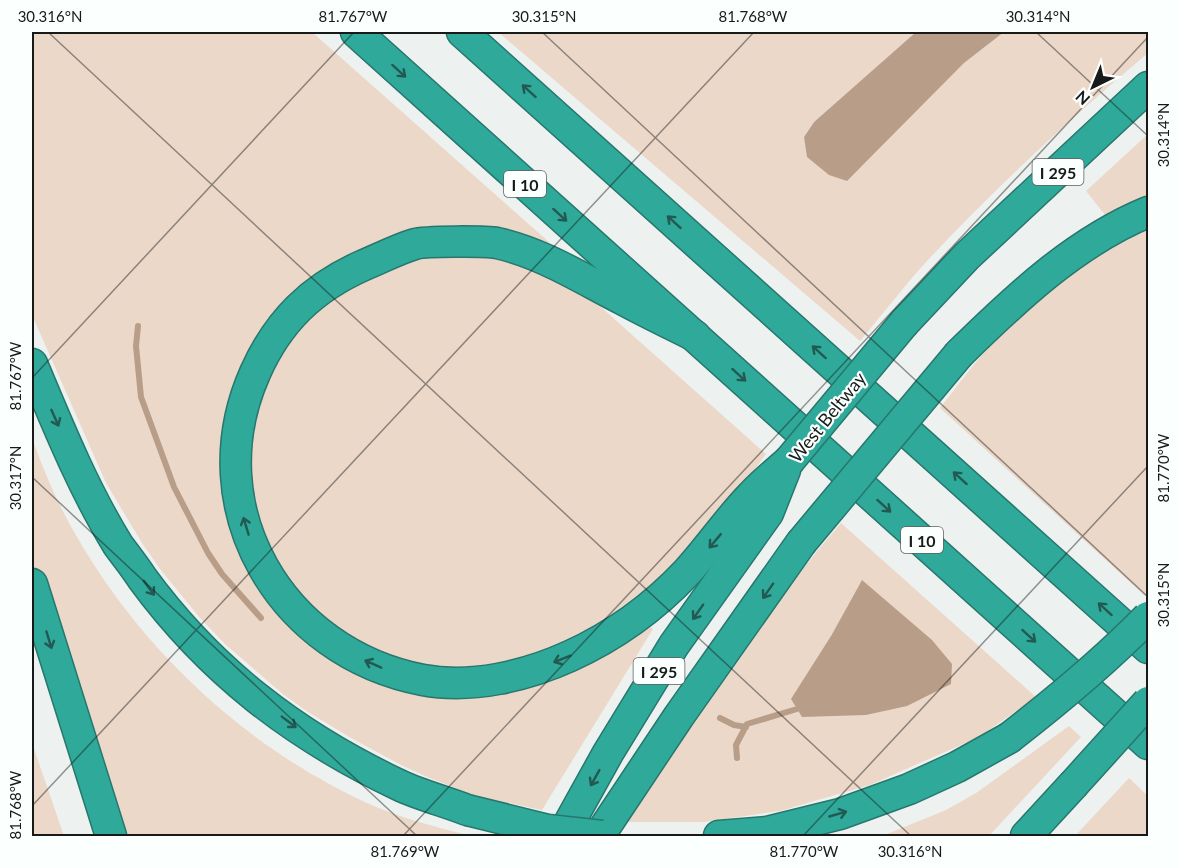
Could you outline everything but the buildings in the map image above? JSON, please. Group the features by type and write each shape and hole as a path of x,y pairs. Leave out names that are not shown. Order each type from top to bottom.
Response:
{"highway":[{"name":"I 10","path":"356,32 1149,744"},
{"path":"462,32 1149,648"},
{"name":"West Beltway","path":"760,504 789,461 904,323 967,256 1149,87"},
{"path":"32,364 82,480 119,546 163,606 213,661 241,687 301,732 334,752 401,786 467,810 548,830 600,837 679,716 801,543 959,354 1012,303 1070,257 1120,224 1149,212"},
{"path":"695,336 552,261 494,242 417,243 347,273 319,289 279,330 263,355 246,392 238,424 235,459 237,488 252,547 269,580 288,604 314,630 348,653 381,668 425,680 458,682 497,680 570,656 627,623 656,602 760,504"},
{"name":"I 295","path":"562,837 608,753 760,504"},
{"path":"32,584 111,837"},
{"path":"719,837 767,832 840,814 909,789 957,767 1009,738 1115,651 1149,617"},
{"path":"1026,837 1149,702"}],"shaded area":[{"path":"32,32 312,32 549,242 543,248 423,235 250,356 247,563 412,689 631,638 649,626 653,629 542,810 479,797 427,777 351,738 308,712 284,695 226,645 200,618 142,543 106,483 32,315"},
{"path":"498,32 916,32 814,122 804,137 860,168 964,63 1004,32 1148,32 1148,53 1008,179 954,233 919,270 860,341"},
{"path":"916,32 1004,32 964,63 847,181 829,175 807,157 804,137 814,122"},
{"path":"1148,134 1148,201 1109,220 1086,191"},
{"path":"1148,230 1148,592 1145,596 940,408 983,354 1020,317 1102,254"},
{"path":"426,253 493,256 544,273 593,300 766,454 711,529 663,576 611,615 563,641 510,662 453,671 396,662 315,616 264,542 249,484 254,411 281,346 337,289"},
{"path":"32,438 58,501 95,566 158,649 195,686 276,752 321,779 392,813 471,836 116,836 32,563"},
{"path":"841,523 1036,697 979,737 870,785 780,811 704,822 622,822 727,669 811,558","holes":["862,580 803,717 831,636"]},
{"path":"862,580 932,640 952,664 951,684 907,706 866,715 802,717 791,699 831,636"},
{"path":"1069,726 1081,737 989,836 882,836 946,810 976,793"},
{"path":"32,743 64,836 32,836"},
{"path":"1129,778 1148,796 1148,836 1075,836"}],"waterway":[{"path":"138,326 136,346 141,397 174,487 208,553 222,574 261,618"},
{"path":"737,758 736,745 747,724 797,709"},
{"path":"720,718 734,725 746,727"}]}
